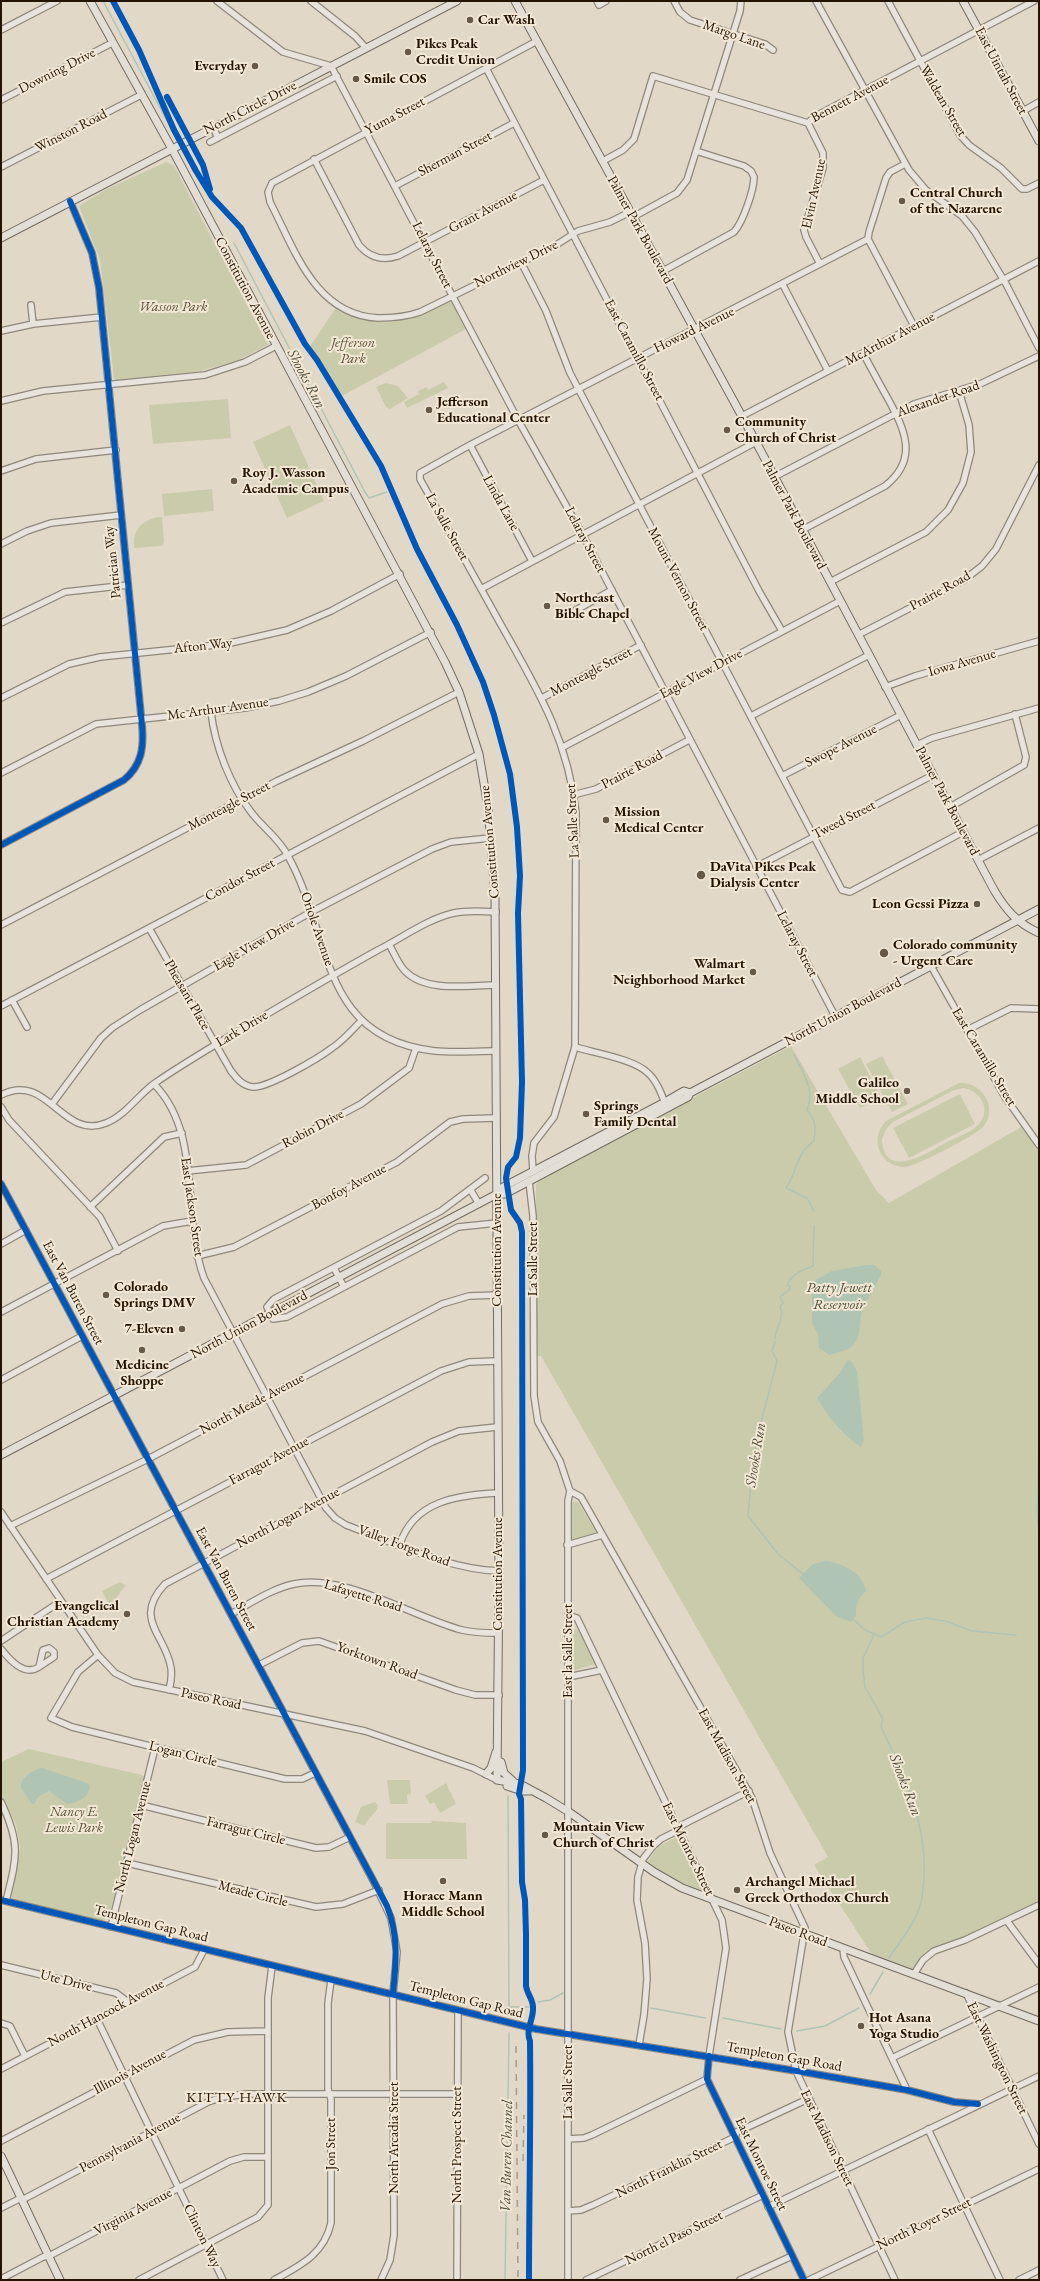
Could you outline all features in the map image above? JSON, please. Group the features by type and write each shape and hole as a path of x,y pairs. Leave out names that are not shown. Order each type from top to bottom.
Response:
{"main road":[{"name":"Constitution Avenue","path":"90,1 172,149 276,346 431,632 459,692 479,754 490,838 496,912 499,1695 499,1757 497,1780"},
{"name":"North Circle Drive","path":"1,238 457,1"},
{"name":"Palmer Park Boulevard","path":"515,1 742,416 885,687 1000,900 1016,921 1039,933"},
{"name":"East Uintah Street","path":"963,1 1039,141"},
{"name":"North Union Boulevard","path":"497,1194 505,1194 529,1181 666,1105 684,1091 690,1093 1039,909"},
{"name":"North Union Boulevard","path":"1,1455 479,1204 497,1194 503,1187 533,1171 666,1105"},
{"path":"486,1774 493,1764 499,1746"},
{"path":"499,1757 506,1776 520,1784"},
{"name":"Paseo Road","path":"497,1780 504,1785 522,1791 530,1791"},
{"name":"Paseo Road","path":"497,1780 520,1784 569,1812 675,1885 805,1935 1039,2021"},
{"path":"1,2156 60,2280"}],"street":[{"path":"1,30 57,1"},
{"path":"217,1 283,52 331,66"},
{"path":"311,1 355,36 366,48"},
{"path":"597,1 599,5 606,1"},
{"name":"Margo Lane","path":"674,1 682,15 694,22 765,44 773,50"},
{"name":"Northview Drive","path":"270,202 311,281 322,294 335,304 351,312 371,317 398,318 420,312 452,295 553,247 573,234 594,225 610,222 631,214 681,190 687,180 733,34 741,1"},
{"path":"816,1 905,164 926,190 956,212 971,227 1003,280 1039,348"},
{"name":"Waldean Street","path":"888,1 920,62 966,142 992,160 1022,189 1028,189 1039,183"},
{"name":"Bennett Avenue","path":"603,161 623,150 634,138 653,76 808,123 814,117 1034,1"},
{"name":"Yuma Street","path":"270,202 268,192 272,183 314,159 537,41"},
{"name":"Downing Drive","path":"1,100 112,42"},
{"name":"Lelaray Street","path":"331,66 518,420 612,590 689,740 835,1016"},
{"name":"East Caramillo Street","path":"486,68 782,631"},
{"path":"210,142 337,76"},
{"name":"Winston Road","path":"1,167 141,95"},
{"path":"1022,110 1039,102"},
{"name":"Sherman Street","path":"395,186 514,123"},
{"name":"Elvin Avenue","path":"808,123 824,157 823,168 804,230 820,264"},
{"path":"213,127 218,138"},
{"path":"663,271 734,232 741,223 752,188 754,177 748,168 696,151"},
{"name":"Grant Avenue","path":"314,159 359,245 368,254 380,259 392,258 544,180"},
{"path":"905,164 890,172 886,178 868,240 914,326"},
{"name":"Patrician Way","path":"1,845 115,786 130,775 139,762 142,751 141,719 116,450 99,288 92,253 70,201"},
{"name":"Howard Avenue","path":"420,473 578,388 783,285 820,264 868,240"},
{"name":"McArthur Avenue","path":"742,416 1039,261"},
{"name":"Mount Vernon Street","path":"521,262 546,311 570,373 844,892 850,892 963,832"},
{"path":"783,285 828,372"},
{"path":"31,305 33,324"},
{"path":"1,331 33,324 102,317"},
{"path":"1,401 43,391 205,375 245,362 276,346"},
{"path":"802,530 880,489 896,475 905,456 906,443 902,427 896,413 863,353"},
{"name":"Alexander Road","path":"774,477 914,404 959,391 998,377 1039,356"},
{"path":"830,582 926,532 948,510 963,483 971,452 969,425 959,391"},
{"path":"481,589 639,503 756,442"},
{"name":"Linda Lane","path":"470,445 532,561"},
{"path":"1,471 36,459 116,450"},
{"name":"Prairie Road","path":"858,635 964,580 982,566 996,549 1039,465"},
{"name":"La Salle Street","path":"420,473 420,479 542,698 563,747 574,795 576,813 575,1047 554,1117 534,1143 532,1156 533,1171"},
{"path":"1,544 27,531 51,523 121,515"},
{"name":"Afton Way","path":"1,698 69,664 100,657 226,644 264,636 319,617 400,574"},
{"path":"1,623 65,592 128,584"},
{"path":"576,610 612,590"},
{"name":"Eagle View Drive","path":"563,747 840,601"},
{"name":"Mc Arthur Avenue","path":"1,772 90,726 267,704 308,692 346,676 431,632"},
{"name":"Iowa Avenue","path":"885,687 915,676 1039,641"},
{"name":"Monteagle Street","path":"542,698 641,646"},
{"path":"751,716 869,655"},
{"name":"Monteagle Street","path":"1,925 243,798 363,741 459,692"},
{"path":"917,745 932,738 1039,708"},
{"name":"Oriole Avenue","path":"211,712 216,742 243,798 252,814 279,841 288,855 312,912 333,975 348,1006 361,1021 378,1035 392,1042 416,1048 446,1052 496,1051"},
{"path":"950,807 1024,765 1026,757 1016,714"},
{"name":"Swope Avenue","path":"782,776 901,715"},
{"name":"Prairie Road","path":"574,795 596,789 689,740"},
{"name":"Condor Street","path":"1,1006 479,754"},
{"name":"Tweed Street","path":"756,867 933,775"},
{"path":"978,860 1039,828"},
{"name":"Eagle View Drive","path":"52,1104 106,1032 140,1010 312,912 440,846 490,838"},
{"name":"Lark Drive","path":"1,1095 13,1091 29,1091 38,1094 74,1122 91,1127 99,1126 118,1116 154,1084 215,1045 333,975 433,920 454,913 496,912"},
{"name":"Pheasant Place","path":"149,928 215,1045 238,1080 251,1087 258,1087 271,1082 328,1052 361,1021"},
{"path":"390,944 405,971 423,982 442,985 496,985"},
{"name":"East Caramillo Street","path":"931,966 1005,1097 1039,1146"},
{"path":"12,1000 27,1027"},
{"path":"967,1030 1011,1008 1039,1009"},
{"path":"575,1047 639,1066 651,1076 666,1105"},
{"name":"Robin Drive","path":"186,1171 246,1164 354,1108 409,1068 416,1048"},
{"name":"East Jackson Street","path":"154,1084 170,1103 182,1132 192,1221 198,1256 204,1278 322,1500"},
{"path":"1,1107 9,1120 100,1217 118,1251"},
{"name":"Bonfoy Avenue","path":"198,1256 234,1247 397,1162 450,1122 463,1119 496,1118"},
{"path":"90,1207 164,1137 182,1132"},
{"path":"485,1178 441,1211 271,1302 267,1307 269,1314 273,1319 282,1319 458,1227 497,1223"},
{"name":"La Salle Street","path":"529,1181 533,1216 536,1410 544,1433 564,1470 570,1491"},
{"name":"East Van Buren Street","path":"1,1184 379,1890 391,1918 396,1936 397,1960 393,1994"},
{"path":"470,1189 479,1204"},
{"path":"1,1312 163,1226 192,1221"},
{"path":"1,1244 26,1230"},
{"path":"334,1268 344,1287"},
{"name":"North Meade Avenue","path":"10,1526 148,1459 442,1304 469,1296 497,1295"},
{"path":"1,1380 82,1336"},
{"name":"Farragut Avenue","path":"46,1578 441,1371 465,1363 497,1361"},
{"name":"North Logan Avenue","path":"169,1690 171,1668 152,1627 150,1615 152,1603 165,1584 203,1562 440,1438 468,1429 498,1427"},
{"name":"East Madison Street","path":"570,1491 581,1497 749,1791 770,1853 804,1923 805,1935 788,2032 796,2071 895,2280"},
{"name":"East la Salle Street","path":"569,1812 568,1500 570,1491"},
{"path":"400,1544 410,1522 429,1508 466,1496 498,1493"},
{"name":"Valley Forge Road","path":"322,1500 330,1513 340,1522 465,1568 498,1571"},
{"name":"Paseo Road","path":"1,1512 98,1655 109,1669 121,1676 133,1682 371,1732 486,1774 497,1780"},
{"path":"568,1545 602,1535"},
{"name":"Lafayette Road","path":"231,1614 279,1589 295,1584 319,1582 346,1588 462,1630 498,1633"},
{"path":"1,1641 61,1601"},
{"name":"East Monroe Street","path":"568,1615 577,1618 713,1900 724,1927 726,1948 709,2056 707,2079 804,2280"},
{"name":"Yorktown Road","path":"258,1665 302,1643 319,1641 456,1690 476,1695 499,1695"},
{"path":"1,1649 17,1666 32,1670 39,1667"},
{"name":"Logan Circle","path":"98,1655 78,1672 51,1718 72,1727 285,1779 302,1779 315,1773"},
{"path":"568,1677 602,1670"},
{"name":"North Logan Avenue","path":"111,1927 155,1748"},
{"path":"639,2045 647,1983 645,1943 637,1892 645,1856 656,1842 678,1828 749,1791"},
{"path":"1,1802 11,1821 16,1845 16,1862 3,1901"},
{"name":"Farragut Circle","path":"141,1805 316,1848 329,1847 350,1838"},
{"name":"La Salle Street","path":"568,2280 569,1812"},
{"name":"Meade Circle","path":"127,1863 316,1907 344,1904 379,1890"},
{"name":"Templeton Gap Road","path":"3,1901 393,1994 458,2011 568,2034 709,2056 907,2090 954,2102 978,2104"},
{"path":"914,1974 923,1960 934,1951 965,1940 1039,1905"},
{"path":"1007,1921 1039,1964"},
{"path":"843,1949 844,1957 907,2090"},
{"name":"North Hancock Avenue","path":"1,2069 195,1967 204,1950"},
{"name":"Ute Drive","path":"1,1965 116,1993 128,2002"},
{"path":"139,2280 258,2217 265,2211 269,2201 268,1998 272,1966"},
{"name":"Jon Street","path":"274,2280 311,2258 322,2245 330,2228 328,2003 331,1980"},
{"path":"892,2058 1039,1987"},
{"name":"East Washington Street","path":"966,1993 1039,2144"},
{"name":"North Arcadia Street","path":"381,2280 390,2260 394,2235 393,1994"},
{"name":"North Prospect Street","path":"457,2280 456,2094 458,2011"},
{"name":"Clinton Way","path":"97,2019 223,2280"},
{"path":"1,2023 10,2026 25,2056"},
{"name":"Illinois Avenue","path":"1,2141 170,2051 203,2036 228,2032 268,2031"},
{"path":"768,2206 1039,2076"},
{"path":"568,2139 584,2138 707,2079"},
{"name":"Pennsylvania Avenue","path":"1,2208 216,2099 238,2094 456,2094"},
{"name":"North Franklin Street","path":"568,2210 587,2208 735,2137 737,2132 808,2098"},
{"path":"928,2130 1000,2280"},
{"name":"Virginia Avenue","path":"1,2279 49,2256 236,2159 268,2156"},
{"name":"North Royer Street","path":"809,2280 1039,2169"},
{"name":"North el Paso Street","path":"586,2280 763,2195"},
{"path":"740,2280 792,2256"},
{"path":"1019,2280 1039,2270"}],"green space":[{"name":"Wasson Park","path":"166,162 174,166 268,345 236,361 200,371 116,380 114,378 100,260 79,206 105,190"},
{"name":"Jefferson Park","path":"451,300 466,329 340,397 317,356 309,348 335,309 350,316 365,320 380,322 394,321 408,319 422,314"},
{"path":"444,382 448,388 407,408 404,402 419,394 418,391 427,387 428,390"},
{"path":"386,383 398,386 408,398 390,409 386,407 376,387"},
{"path":"228,399 231,438 153,444 149,405"},
{"path":"290,425 324,501 287,518 253,442"},
{"path":"212,489 214,511 164,516 162,494"},
{"path":"157,517 162,517 164,542 162,546 134,548 136,532 146,521"},
{"path":"791,1046 876,1190 889,1203 1023,1126 1039,1152 1039,1902 955,1942 932,1949 923,1955 913,1970 873,1956 814,1865 828,1857 541,1356 537,1356 536,1185 539,1179"},
{"path":"882,1056 908,1104 892,1112 866,1064"},
{"path":"860,1057 881,1097 860,1108 838,1069"},
{"path":"959,1083 975,1086 986,1097 989,1104 988,1120 978,1131 920,1162 905,1167 897,1166 884,1159 878,1148 879,1131 886,1121","holes":["963,1088 979,1096 984,1107 983,1118 976,1127 919,1157 899,1161 890,1159 885,1152 882,1139 886,1129 893,1122 952,1091"]},
{"path":"960,1094 975,1124 909,1158 893,1128"},
{"path":"573,1501 578,1502 596,1532 594,1534 574,1540 571,1538 571,1504"},
{"path":"120,1582 126,1585 110,1606 102,1591"},
{"path":"576,1629 579,1631 595,1664 575,1670 572,1667 572,1633"},
{"name":"Nancy E. Lewis Park","path":"29,1749 142,1775 144,1777 109,1918 100,1921 15,1900 11,1896 20,1847 16,1825 1,1793 1,1762"},
{"path":"387,1780 410,1780 411,1794 407,1795 408,1804 390,1804"},
{"path":"446,1783 456,1804 440,1813 434,1802 430,1804 425,1796"},
{"path":"375,1802 378,1806 377,1809 365,1826 355,1822 361,1807"},
{"path":"432,1821 466,1823 467,1859 386,1859 386,1823 431,1823"},
{"path":"677,1837 702,1889 701,1891 678,1882 647,1862 659,1846"}],"water":[{"name":"Patty Jewett Reservoir","path":"874,1265 881,1271 881,1275 862,1310 858,1338 849,1349 829,1355 819,1348 818,1334 812,1323 812,1288 814,1281 832,1271"},
{"path":"848,1359 852,1362 857,1371 864,1440 861,1447 848,1438 836,1425 817,1398 840,1373"},
{"path":"826,1561 839,1564 851,1570 857,1574 864,1584 866,1591 859,1599 856,1609 856,1616 851,1622 836,1616 799,1578 813,1564"},
{"path":"42,1768 87,1783 90,1786 87,1794 79,1801 67,1804 49,1791 39,1796 34,1804 32,1804 22,1790 22,1782 30,1773"}],"waterway":[{"name":"Shooks Run","path":"103,1 173,132"},
{"name":"Shooks Run","path":"234,243 365,492 369,498 387,492"},
{"name":"Shooks Run","path":"794,1054 809,1088 810,1095 807,1110 814,1121 815,1132 814,1141 800,1157 786,1188 807,1198 814,1211"},
{"name":"Shooks Run","path":"775,1338 781,1318 780,1306 783,1303 780,1297 790,1289 790,1286 787,1285 795,1275 813,1266 814,1226"},
{"name":"Shooks Run","path":"1039,1231 1039,1273"},
{"name":"Shooks Run","path":"775,1342 772,1351 777,1361 759,1431 760,1438 754,1450 748,1516 779,1555 803,1574"},
{"name":"Shooks Run","path":"1039,1444 1037,1513 1039,1532"},
{"name":"Shooks Run","path":"853,1619 865,1630 881,1637 905,1622 926,1618 945,1621 972,1631 1016,1635"},
{"name":"Shooks Run","path":"874,1635 863,1658 865,1687 883,1719 881,1726 900,1768 913,1803 922,1840 924,1858 924,1878 919,1910 911,1926 889,1958"},
{"name":"Van Buren Channel","path":"508,1796 509,2014"},
{"name":"Shooks Run","path":"870,1994 883,1972"},
{"name":"Shooks Run","path":"538,2002 550,2000 563,1993"},
{"name":"Shooks Run","path":"509,2007 529,2007"},
{"name":"Shooks Run","path":"651,2008 705,2018"},
{"name":"Shooks Run","path":"797,2031 825,2026 859,2008"},
{"name":"Shooks Run","path":"723,2018 781,2029"},
{"name":"Van Buren Channel","path":"505,2280 509,2033"}],"railway":[{"path":"516,2046 518,2280"},
{"path":"523,2161 524,2115"}],"cycle path":[{"path":"113,1 139,50 174,130 196,171 212,197 241,228 305,344 317,360 381,466 417,549 457,625 483,682 494,715 510,774 517,827 520,876 518,913 522,1082 520,1138 516,1157 508,1167 506,1178 511,1210 520,1223 522,1232 523,1770 519,1794 521,1799 522,1882 525,1900 526,1986 533,2007 528,2033 530,2041 529,2280"},
{"path":"167,97 203,165 210,189"},
{"path":"1,845 124,780 135,768 138,762 143,741 99,288 92,253 70,201"},
{"path":"1,1184 387,1906 391,1917 396,1950 393,1994"},
{"path":"1,1900 536,2029 803,2072 907,2090 954,2102 978,2104"},
{"path":"709,2056 707,2079 804,2280"}],"place":[{"name":"Car Wash","path":"470,20"},
{"name":"Pikes Peak Credit Union","path":"408,52"},
{"name":"Everyday","path":"255,66"},
{"name":"Smile COS","path":"356,79"},
{"name":"Central Church of the Nazarene","path":"902,201"},
{"name":"Jefferson Educational Center","path":"429,410"},
{"name":"Community Church of Christ","path":"727,430"},
{"name":"Roy J. Wasson Academic Campus","path":"234,481"},
{"name":"Northeast Bible Chapel","path":"547,606"},
{"name":"Mission Medical Center","path":"606,820"},
{"name":"DaVita Pikes Peak Dialysis Center","path":"701,875"},
{"name":"Leon Gessi Pizza","path":"977,904"},
{"name":"Colorado community - Urgent Care","path":"884,953"},
{"name":"Walmart Neighborhood Market","path":"753,972"},
{"name":"Galileo Middle School","path":"907,1091"},
{"name":"Springs Family Dental","path":"586,1114"},
{"name":"Colorado Springs DMV","path":"106,1295"},
{"name":"7-Eleven","path":"182,1329"},
{"name":"Medicine Shoppe","path":"142,1350"},
{"name":"Evangelical Christian Academy","path":"127,1614"},
{"name":"Mountain View Church of Christ","path":"545,1835"},
{"name":"Horace Mann Middle School","path":"443,1881"},
{"name":"Archangel Michael Greek Orthodox Church","path":"737,1890"},
{"name":"Hot Asana Yoga Studio","path":"861,2026"}],"district":[{"name":"KITTY HAWK","path":"237,2098"}]}
